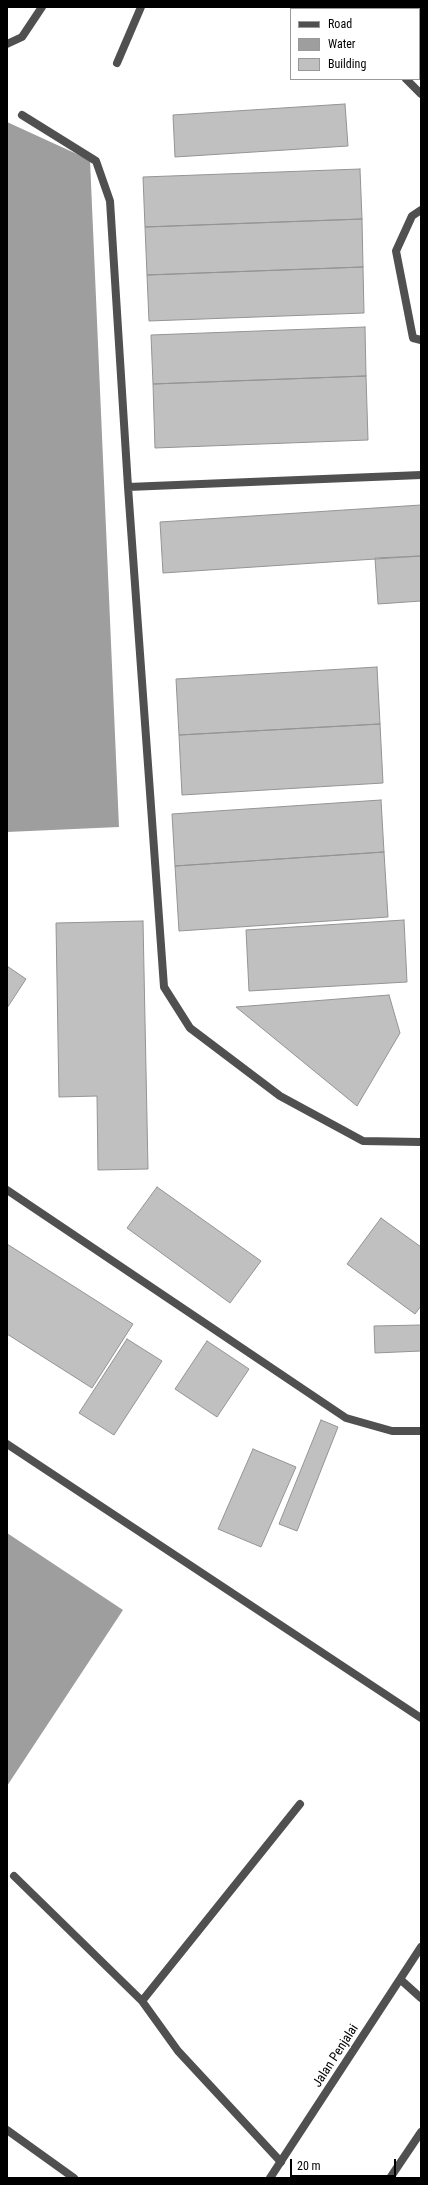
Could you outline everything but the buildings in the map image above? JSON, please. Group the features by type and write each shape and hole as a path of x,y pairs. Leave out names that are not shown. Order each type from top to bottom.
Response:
{"street":[{"path":"7,44 22,37 42,7"},
{"path":"117,63 141,7"},
{"path":"407,80 421,94"},
{"path":"22,115 96,161 110,202 128,487 164,987 190,1028 280,1096 363,1141 421,1142"},
{"path":"421,210 412,216 396,251 413,338 421,340"},
{"path":"128,487 421,475"},
{"path":"7,1190 346,1418 392,1431 421,1431"},
{"path":"7,1444 421,1718"},
{"path":"142,2001 300,1804"},
{"path":"14,1876 142,2001 178,2052 281,2162"},
{"name":"Jalan Penjalai","path":"270,2178 401,1980 421,1947"},
{"path":"401,1980 421,1998"},
{"path":"7,2130 74,2178"},
{"path":"390,2178 421,2132"}],"water":[{"path":"7,122 90,160 119,827 7,832"},
{"path":"7,1533 123,1610 7,1786"}]}
